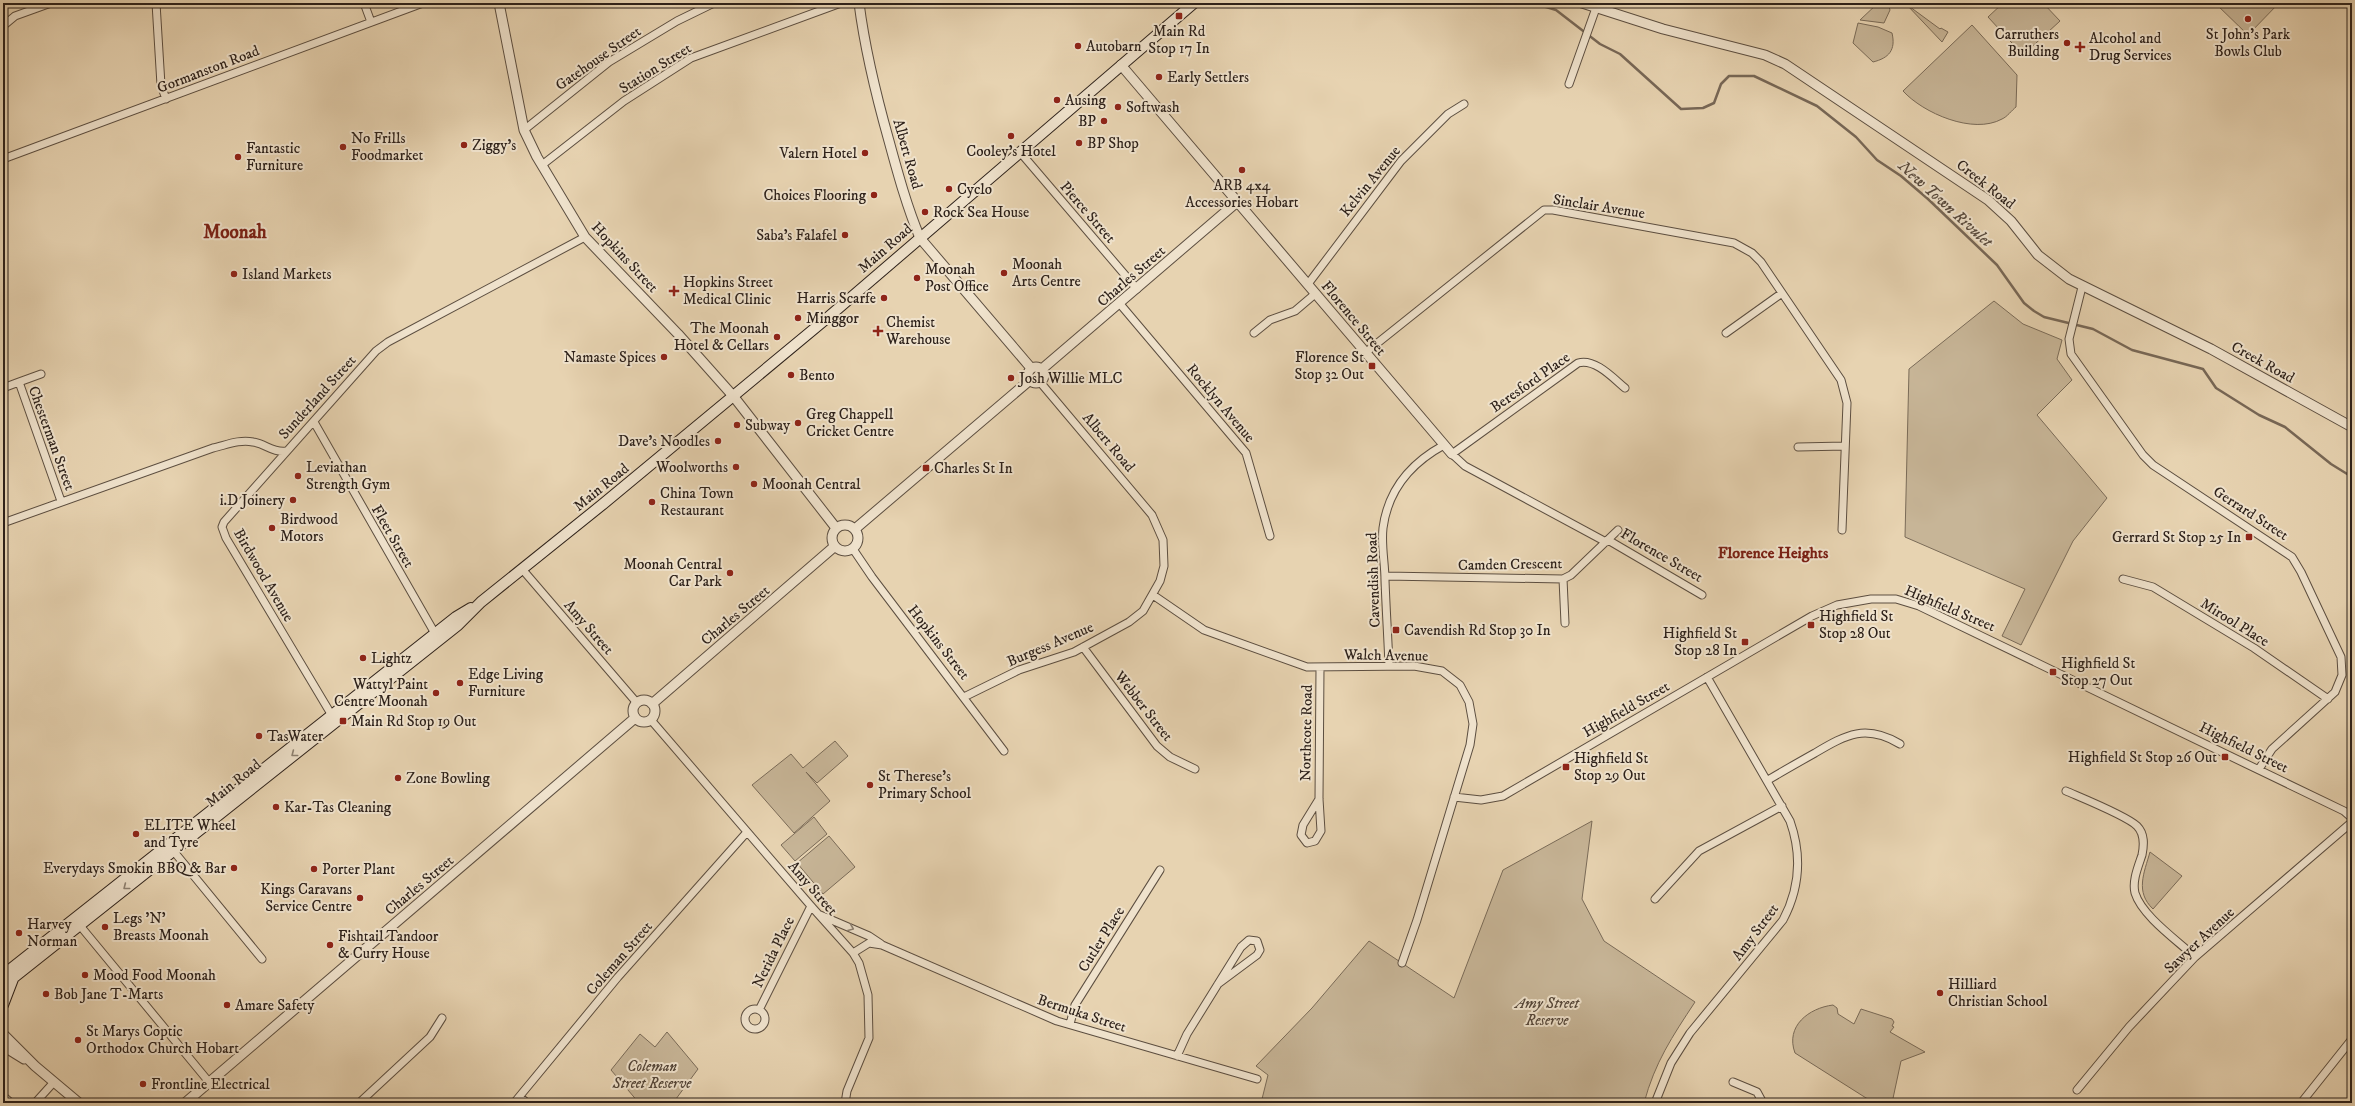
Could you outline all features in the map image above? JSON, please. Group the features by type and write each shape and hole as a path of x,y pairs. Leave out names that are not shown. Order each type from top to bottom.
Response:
{"main road":[{"name":"Main Road","path":"3,986 77,922 170,847 481,602 734,397 1194,3"},
{"name":"Main Road","path":"3,975 77,922"},
{"path":"3,1005 10,985 17,974"}],"street":[{"path":"3,26 15,16 51,3"},
{"path":"156,3 161,85 166,99"},
{"path":"364,3 371,22"},
{"name":"Gormanston Road","path":"3,159 423,3"},
{"name":"Hopkins Street","path":"499,3 524,130 542,165 585,237 678,334 734,397 836,528"},
{"name":"Gatehouse Street","path":"524,130 608,62 677,21 714,3"},
{"name":"Station Street","path":"542,165 624,101 691,58 840,3"},
{"name":"Albert Road","path":"859,3 872,78 896,166 912,219 920,238 1031,368"},
{"name":"Creek Road","path":"1582,3 1663,29 1765,56 1785,64 1984,196 2011,221 2044,260 2082,287 2211,349 2352,427"},
{"path":"1569,84 1596,8"},
{"name":"Florence Street","path":"1121,65 1365,353 1444,445 1465,466 1607,541 1702,595"},
{"name":"Kelvin Avenue","path":"1308,284 1401,161 1448,114 1464,104"},
{"name":"Pierce Street","path":"1020,152 1137,289"},
{"name":"Charles Street","path":"1042,369 1120,304 1237,202"},
{"name":"Sinclair Avenue","path":"1365,353 1538,214 1549,210 1734,244 1757,257 1841,380 1847,403 1842,530"},
{"name":"Sunderland Street","path":"3,523 61,501 213,448 243,440 258,443 273,450 286,451 314,422 376,351 388,342 585,237"},
{"name":"Gerrard Street","path":"2082,287 2069,339 2071,354 2077,364 2143,455 2153,465 2287,552 2297,563 2342,663 2342,675 2338,686 2328,699 2272,749 2259,769"},
{"path":"1726,333 1782,293"},
{"path":"1254,333 1270,320 1295,311 1315,294"},
{"name":"Rocklyn Avenue","path":"1120,304 1246,453 1270,536"},
{"name":"Beresford Place","path":"1452,454 1578,363 1586,361 1594,365 1625,388"},
{"path":"1038,367 1042,369 1044,376 1040,382 1034,383 1030,380 1028,376 1031,368 1038,367"},
{"name":"Chesterman Street","path":"3,388 41,374"},
{"path":"855,529 1030,380"},
{"name":"Chesterman Street","path":"19,382 61,501"},
{"name":"Albert Road","path":"1040,382 1156,522"},
{"name":"Fleet Street","path":"314,422 437,637"},
{"name":"Cavendish Road","path":"1389,666 1383,528 1392,499 1411,467 1444,445"},
{"path":"1798,447 1845,446"},
{"name":"Birdwood Avenue","path":"286,451 226,519 222,527 226,538 333,718"},
{"name":"Burgess Avenue","path":"964,697 1019,670 1083,647 1137,617 1153,595 1162,574 1164,557 1163,540 1156,522"},
{"path":"844,524 855,529 858,542 853,549 842,550 835,546 832,535 836,528 844,524"},
{"name":"Camden Crescent","path":"1385,576 1563,579 1571,575 1618,530"},
{"name":"Charles Street","path":"652,704 835,546"},
{"name":"Hopkins Street","path":"853,549 872,577 1004,751"},
{"name":"Amy Street","path":"522,569 637,702"},
{"path":"1563,579 1565,623"},
{"name":"Mirool Place","path":"2123,580 2153,587 2254,648 2328,699"},
{"name":"Walch Avenue","path":"1153,595 1204,630 1301,666 1320,668 1389,666 1433,668 1448,675 1464,691 1471,710 1472,731 1417,920 1402,963"},
{"name":"Highfield Street","path":"1454,797 1481,800 1503,796 1825,610 1860,600 1896,599 1938,614 2259,769 2344,811 2352,818"},
{"name":"Webber Street","path":"1083,647 1157,746 1170,757 1195,769"},
{"name":"Northcote Road","path":"1319,799 1302,829 1301,835 1307,843 1315,841 1320,836 1320,668"},
{"name":"Amy Street","path":"1655,1103 1663,1078 1683,1043 1776,930 1788,910 1796,886 1798,861 1794,834 1782,806 1768,780 1707,677"},
{"path":"646,700 652,704 654,714 651,720 644,722 635,718 633,708 637,702 646,700"},
{"name":"Charles Street","path":"185,1103 635,718"},
{"name":"Amy Street","path":"651,720 811,906 854,953 866,985 869,1038 847,1091 845,1103"},
{"path":"1768,780 1836,740 1852,734 1877,734 1900,744"},
{"path":"2066,791 2137,826 2143,838 2144,844 2134,881 2138,901 2146,912 2195,957"},
{"path":"1655,899 1699,851 1782,806"},
{"name":"Sawyer Avenue","path":"2077,1090 2130,1028 2195,957 2352,822"},
{"name":"Coleman Street","path":"514,1103 618,977 747,832"},
{"path":"170,847 262,959"},
{"name":"Cutler Place","path":"1070,1024 1075,1004 1160,870"},
{"name":"Nerida Place","path":"759,1010 811,906"},
{"name":"Bermuka Street","path":"818,914 869,936 882,945 1048,1018 1257,1079"},
{"path":"77,922 209,1082"},
{"path":"1177,1056 1187,1034 1218,984 1244,943 1249,940 1257,941 1260,950 1257,955 1218,984"},
{"name":"Bermuka Street","path":"854,953 868,943 882,945"},
{"path":"359,1103 430,1037 442,1018"},
{"path":"3,1034 35,1066 79,1103"},
{"path":"2300,1103 2352,1039"},
{"path":"3,1046 35,1066"},
{"path":"35,1103 54,1082"},
{"path":"1733,1082 1757,1092 1763,1103"},
{"path":"3,1096 11,1103"},
{"path":"520,1097 527,1103"}],"green space":[{"path":"1878,3 1888,3 1890,10 1884,23 1860,20"},
{"path":"2003,3 2043,3 2060,21 2023,55 1988,17"},
{"name":"St John's Park Bowls Club","path":"2215,3 2279,3 2248,35"},
{"path":"1906,4 1940,29 1941,28 1948,32 1942,42"},
{"path":"1858,23 1878,27 1892,33 1892,49 1887,56 1873,62 1853,43"},
{"path":"1972,25 2017,75 2016,107 2004,118 1990,123 1963,123 1935,114 1923,107 1903,91"},
{"path":"1994,301 2023,324 2062,340 2057,359 2072,380 2037,415 2107,498 2073,541 2021,645 2002,636 2025,589 1905,537 1909,369"},
{"path":"835,741 848,756 817,783 806,772 830,801 794,833 752,785 791,754 803,768"},
{"path":"814,817 827,834 795,861 781,845"},
{"name":"Amy Street Reserve","path":"1592,821 1582,899 1604,941 1695,1002 1665,1050 1653,1075 1644,1103 1261,1103 1268,1075 1256,1066 1312,1008 1369,941 1454,998 1503,870"},
{"path":"829,836 855,867 823,894 797,863"},
{"path":"2150,852 2182,876 2153,909 2147,903 2144,896 2142,882"},
{"path":"1833,1005 1837,1008 1838,1014 1854,1024 1861,1009 1892,1019 1894,1022 1892,1026 1894,1027 1890,1032 1925,1052 1901,1061 1892,1103 1874,1103 1795,1053 1793,1035 1801,1020 1816,1010"},
{"name":"Coleman Street Reserve","path":"667,1032 698,1069 673,1103 639,1103 611,1070 640,1034 655,1047"}],"waterway":[{"name":"New Town Rivulet","path":"1533,3 1556,10 1600,44 1620,54 1681,109 1703,108 1714,103 1721,84 1729,76 1754,76 1817,106 1856,137 1877,160 1901,176 1928,199 1997,265 2024,303 2034,311 2044,317 2093,329 2132,350 2203,369 2216,388 2259,415 2285,427 2331,464 2352,477"}],"place":[{"name":"Main Rd Stop 17 In","path":"1179,16"},
{"name":"St John's Park Bowls Club","path":"2248,19"},
{"name":"Carruthers Building","path":"2067,43"},
{"name":"Autobarn","path":"1078,46"},
{"name":"Alcohol and Drug Services","path":"2080,47"},
{"name":"Early Settlers","path":"1159,77"},
{"name":"Ausing","path":"1057,100"},
{"name":"Softwash","path":"1118,107"},
{"name":"BP","path":"1104,121"},
{"name":"Cooley's Hotel","path":"1011,136"},
{"name":"BP Shop","path":"1079,143"},
{"name":"Ziggy's","path":"464,145"},
{"name":"No Frills Foodmarket","path":"343,147"},
{"name":"Valern Hotel","path":"865,153"},
{"name":"Fantastic Furniture","path":"238,157"},
{"name":"ARB 4x4 Accessories Hobart","path":"1242,170"},
{"name":"Cyclo","path":"949,189"},
{"name":"Choices Flooring","path":"874,195"},
{"name":"Rock Sea House","path":"925,212"},
{"name":"Saba's Falafel","path":"845,235"},
{"name":"Moonah Arts Centre","path":"1004,273"},
{"name":"Island Markets","path":"234,274"},
{"name":"Moonah Post Office","path":"917,278"},
{"name":"Hopkins Street Medical Clinic","path":"674,291"},
{"name":"Harris Scarfe","path":"884,298"},
{"name":"Minggor","path":"798,318"},
{"name":"Chemist Warehouse","path":"878,331"},
{"name":"The Moonah Hotel & Cellars","path":"777,337"},
{"name":"Namaste Spices","path":"664,357"},
{"name":"Florence St Stop 32 Out","path":"1372,366"},
{"name":"Bento","path":"791,375"},
{"name":"Josh Willie MLC","path":"1011,378"},
{"name":"Greg Chappell Cricket Centre","path":"798,423"},
{"name":"Subway","path":"737,425"},
{"name":"Dave's Noodles","path":"718,441"},
{"name":"Woolworths","path":"736,467"},
{"name":"Charles St In","path":"926,468"},
{"name":"Leviathan Strength Gym","path":"298,476"},
{"name":"Moonah Central","path":"754,484"},
{"name":"i.D Joinery","path":"293,500"},
{"name":"China Town Restaurant","path":"652,502"},
{"name":"Birdwood Motors","path":"272,528"},
{"name":"Gerrard St Stop 25 In","path":"2249,537"},
{"name":"Moonah Central Car Park","path":"730,573"},
{"name":"Highfield St Stop 28 Out","path":"1811,625"},
{"name":"Cavendish Rd Stop 30 In","path":"1396,630"},
{"name":"Highfield St Stop 28 In","path":"1745,642"},
{"name":"Lightz","path":"363,658"},
{"name":"Highfield St Stop 27 Out","path":"2053,672"},
{"name":"Edge Living Furniture","path":"460,683"},
{"name":"Wattyl Paint Centre Moonah","path":"436,693"},
{"name":"Main Rd Stop 19 Out","path":"343,721"},
{"name":"TasWater","path":"259,736"},
{"name":"Highfield St Stop 26 Out","path":"2225,757"},
{"name":"Highfield St Stop 29 Out","path":"1566,767"},
{"name":"Zone Bowling","path":"398,778"},
{"name":"St Therese's Primary School","path":"870,785"},
{"name":"Kar-Tas Cleaning","path":"276,807"},
{"name":"ELITE Wheel and Tyre","path":"136,834"},
{"name":"Everydays Smokin BBQ & Bar","path":"234,868"},
{"name":"Porter Plant","path":"314,869"},
{"name":"Kings Caravans Service Centre","path":"360,898"},
{"name":"Legs 'N' Breasts Moonah","path":"105,927"},
{"name":"Harvey Norman","path":"19,933"},
{"name":"Fishtail Tandoor & Curry House","path":"330,945"},
{"name":"Mood Food Moonah","path":"85,975"},
{"name":"Hilliard Christian School","path":"1940,993"},
{"name":"Bob Jane T-Marts","path":"46,994"},
{"name":"Amare Safety","path":"227,1005"},
{"name":"St Marys Coptic Orthodox Church Hobart","path":"78,1040"},
{"name":"Frontline Electrical","path":"143,1084"}],"district":[{"name":"Moonah","path":"235,231"},
{"name":"Florence Heights","path":"1773,552"}]}
